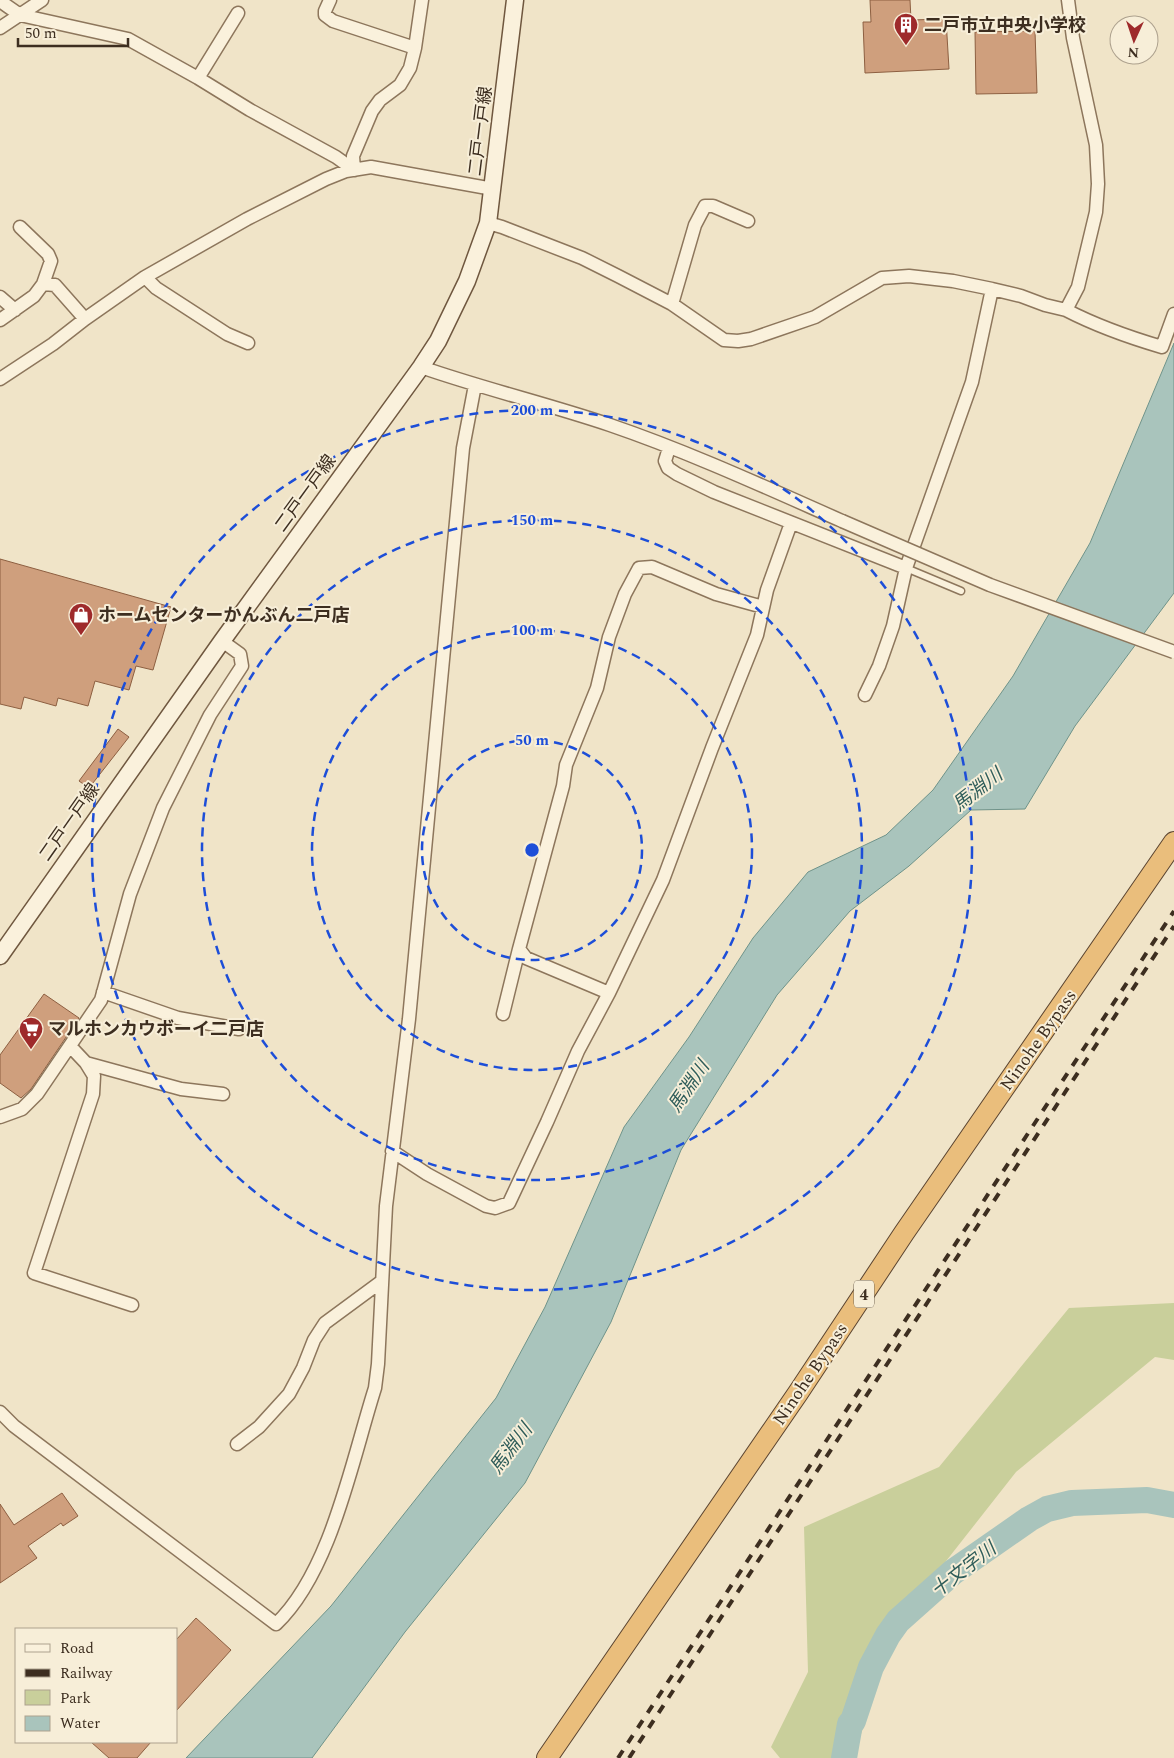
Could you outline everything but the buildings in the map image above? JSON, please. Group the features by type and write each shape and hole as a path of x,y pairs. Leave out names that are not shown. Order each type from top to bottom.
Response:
{"highway":[{"name":"Ninohe Bypass","path":"552,1752 798,1393 904,1233 1174,842"}],"main road":[{"name":"二戸一戸線","path":"0,956 222,641 421,368 438,341 467,281 488,223 515,0"}],"street":[{"path":"0,28 42,0"},
{"path":"330,0 325,10 325,16 415,48"},
{"path":"354,170 353,156 372,111 380,100 400,84 410,68 422,0"},
{"path":"1066,310 1078,287 1096,212 1098,184 1096,145 1073,38 1068,0"},
{"path":"0,1 20,15 128,39 198,78 250,110 336,157 354,170"},
{"path":"198,78 238,13"},
{"path":"0,379 53,344 85,318 145,277 247,219 299,192 346,171 371,167 493,189"},
{"path":"672,304 696,225 705,206 713,206 748,221"},
{"path":"488,223 582,258 672,304 724,340 738,342 751,340 815,317 882,278 909,276 953,281 1021,296 1046,306 1066,310 1130,338 1162,347 1174,314"},
{"path":"0,320 34,296 43,284 51,261 48,254 20,227"},
{"path":"145,277 156,288 227,334 248,343"},
{"path":"43,284 54,285 85,318"},
{"path":"865,695 879,666 893,626 906,568 972,382 992,289"},
{"path":"0,296 15,310"},
{"path":"421,368 475,386 610,425 713,464 990,585 1174,652"},
{"path":"0,1412 14,1426 276,1624 287,1614 310,1580 328,1540 375,1388 386,1206 409,1019 462,457 475,386"},
{"path":"668,448 665,461 668,468 677,474 714,492 906,568"},
{"path":"392,1151 427,1174 486,1206 495,1208 509,1202 578,1051 609,993 663,880 712,748 757,635 767,590 791,523"},
{"path":"504,1014 519,949 563,786 566,765 596,688 609,637 625,594 639,568 652,567 716,594 763,606"},
{"path":"0,1117 22,1109 38,1094 100,1000 130,894 163,808 210,715 242,666 240,654 222,641"},
{"path":"519,949 526,958 609,993"},
{"path":"103,992 178,1018 239,1029"},
{"path":"70,1046 86,1063 94,1076 93,1094 34,1273 132,1305"},
{"path":"86,1063 181,1089 222,1094"},
{"path":"237,1444 259,1427 289,1394 303,1368 314,1340 326,1323 382,1281"}],"lane":[{"path":"906,568 961,591"}],"green space":[{"path":"1174,1303 1174,1360 1155,1357 1016,1472 899,1621 853,1758 780,1758 771,1747 808,1672 804,1527 939,1467 1069,1308"}],"water":[{"name":"馬淵川","path":"1174,343 1174,593 1075,726 1025,809 971,810 909,866 850,911 777,995 681,1150 611,1322 525,1483 405,1632 312,1758 186,1758 331,1606 496,1398 545,1307 624,1127 689,1037 753,938 808,872 886,835 933,790 1013,676 1090,543"}],"waterway":[{"name":"十文字川","path":"844,1758 850,1724 853,1721 871,1667 888,1635 898,1621 953,1572 1029,1519 1047,1509 1072,1503 1147,1500 1174,1505"}],"railway":[{"path":"618,1758 1174,911"},
{"path":"629,1758 1174,926"}],"place":[{"name":"二戸市立中央小学校","path":"906,46"},
{"name":"ホームセンターかんぶん二戸店","path":"81,636"},
{"name":"マルホンカウボーイ二戸店","path":"31,1050"}]}
